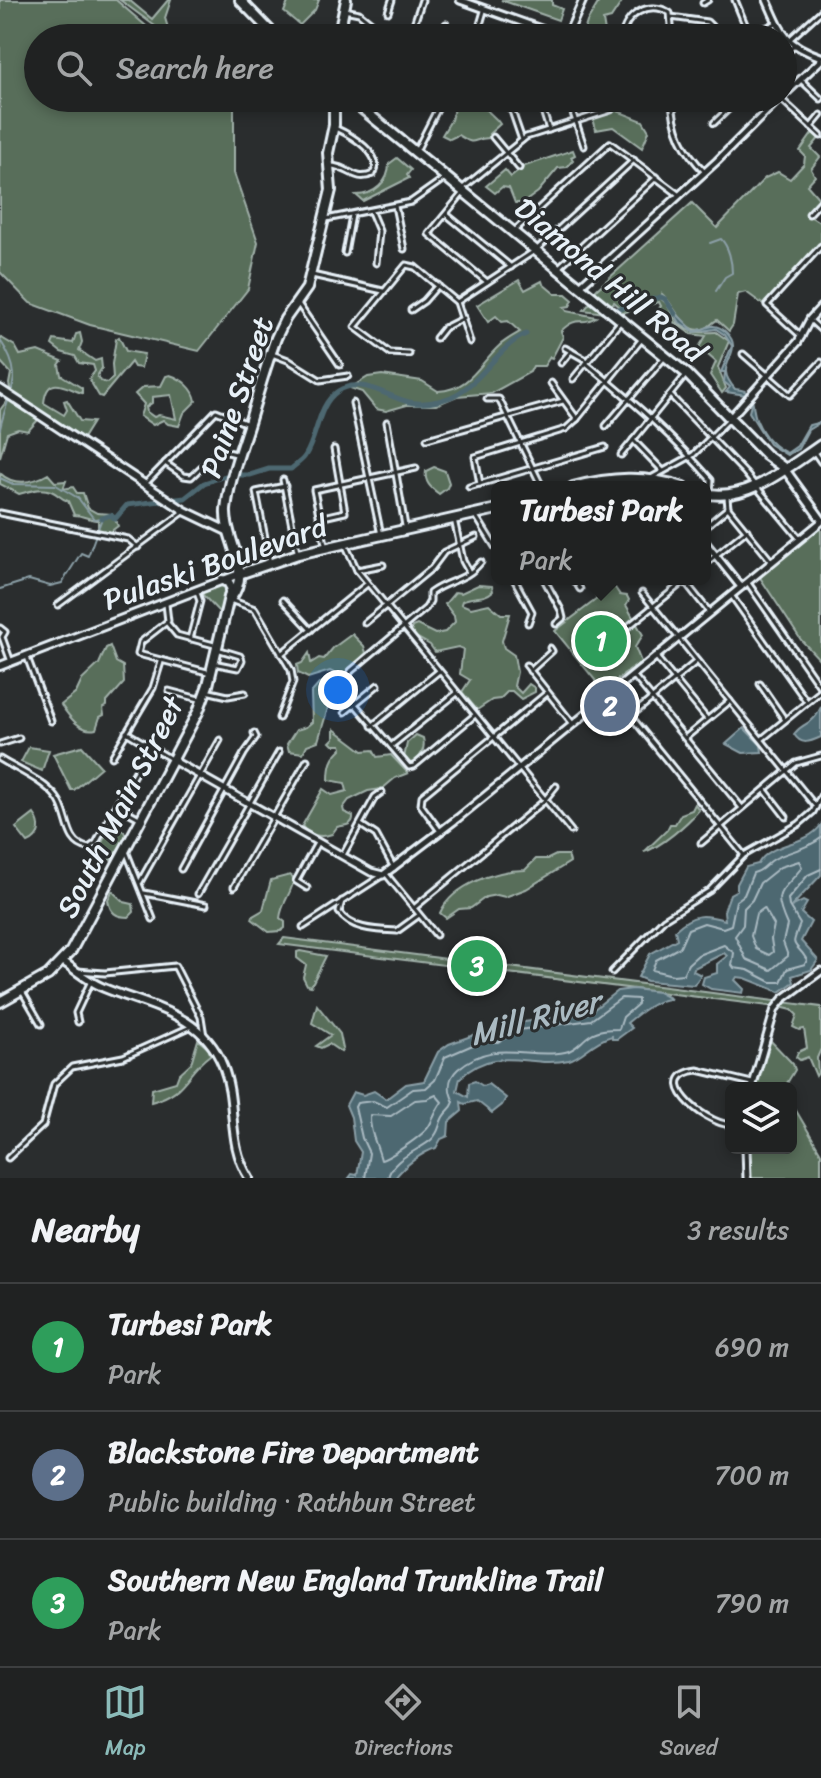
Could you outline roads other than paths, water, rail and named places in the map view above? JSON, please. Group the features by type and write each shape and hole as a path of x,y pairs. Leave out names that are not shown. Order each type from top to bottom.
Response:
{"main road":[{"path":"240,0 263,24"},
{"path":"341,24 346,0"},
{"path":"329,166 328,147 334,112"},
{"name":"Diamond Hill Road","path":"368,113 687,374 766,455 784,468 821,521"},
{"name":"Paine Street","path":"227,529 226,511 233,476 270,354 285,319 307,288 331,190 329,166"},
{"path":"0,389 185,511 214,527 227,529 238,559 239,574"},
{"path":"711,494 727,497 757,486 817,448"},
{"path":"600,481 651,478 659,481"},
{"name":"Pulaski Boulevard","path":"0,666 298,554 491,510"},
{"path":"238,559 246,567 255,568"},
{"name":"South Main Street","path":"0,1002 48,975 78,941 205,696 239,574"},
{"path":"222,580 228,582 231,595"},
{"path":"64,960 91,981 159,1007 194,1026 204,1036 219,1056 227,1078 236,1154 249,1178"}],"street":[{"path":"388,12 392,0"},
{"path":"414,24 422,0"},
{"path":"460,0 527,24"},
{"path":"572,24 583,0"},
{"path":"703,3 708,0"},
{"path":"735,0 745,24"},
{"path":"767,0 777,23"},
{"path":"626,24 638,8 659,4 667,9 671,24"},
{"path":"480,24 485,9"},
{"path":"344,10 359,13 373,24"},
{"path":"797,33 821,11"},
{"path":"671,17 709,24"},
{"path":"797,47 820,56 797,82"},
{"path":"800,79 821,99"},
{"path":"416,151 436,112"},
{"path":"512,112 522,140"},
{"path":"543,112 549,130"},
{"path":"572,112 584,146"},
{"path":"487,282 429,234 464,190 522,140 604,112"},
{"path":"673,112 680,141 705,172"},
{"path":"714,123 725,112"},
{"path":"580,286 767,112"},
{"path":"795,112 821,136"},
{"path":"811,127 821,115"},
{"path":"329,166 338,166 362,178 373,174 377,165 376,159 364,148 333,127"},
{"path":"493,137 519,168"},
{"path":"513,232 610,143 680,195"},
{"path":"457,302 536,250 634,160"},
{"path":"322,219 411,202 448,177"},
{"path":"558,268 657,177"},
{"path":"809,214 821,201"},
{"path":"395,206 404,249"},
{"path":"371,212 379,231 376,263"},
{"path":"446,214 511,267"},
{"path":"345,253 352,215"},
{"path":"802,337 767,305 821,246"},
{"path":"409,354 390,353 355,327 403,267 411,265 457,302 470,342"},
{"path":"310,274 383,291"},
{"path":"411,310 438,285"},
{"path":"297,304 340,365"},
{"path":"651,478 691,457 711,438 802,337 821,307"},
{"path":"573,379 587,362 615,314"},
{"path":"436,338 449,324 464,318"},
{"path":"810,320 821,330"},
{"path":"480,484 475,457 566,429 643,338"},
{"path":"565,348 587,362 652,417 711,481"},
{"path":"561,363 571,351"},
{"path":"270,354 288,360 320,380 348,376"},
{"path":"743,354 790,395 821,362"},
{"path":"606,426 665,356"},
{"path":"621,455 687,374"},
{"path":"551,383 577,419"},
{"path":"670,395 757,486 800,539"},
{"path":"487,399 499,399 539,481"},
{"path":"427,439 563,401"},
{"path":"353,403 381,535"},
{"path":"145,484 216,411 249,425"},
{"path":"387,422 406,530"},
{"path":"633,440 663,471"},
{"path":"469,487 605,447"},
{"path":"817,448 821,462"},
{"path":"165,463 182,475 191,477 221,449 239,455"},
{"path":"319,518 345,512 334,449"},
{"path":"326,548 314,490 416,468"},
{"path":"283,480 298,554"},
{"path":"270,563 256,492 285,486"},
{"path":"727,497 728,508 772,562"},
{"path":"711,522 728,508"},
{"path":"58,605 185,511"},
{"path":"0,513 128,539 138,547"},
{"path":"476,514 491,540"},
{"path":"454,519 463,561 469,572"},
{"path":"303,927 384,875 441,832 821,521"},
{"path":"711,559 747,530"},
{"path":"365,623 432,568 444,552 476,537"},
{"path":"345,543 367,584 571,831"},
{"path":"711,549 744,584 821,690 761,739"},
{"path":"475,715 418,763 409,767 372,726 343,687 351,671 429,604 430,593 442,584 461,580 481,562"},
{"path":"357,570 383,565"},
{"path":"281,654 367,584"},
{"path":"517,585 532,612 528,623"},
{"path":"547,585 563,618 556,624"},
{"path":"578,585 580,589"},
{"path":"629,626 679,585"},
{"path":"689,585 710,613"},
{"path":"190,639 200,601 196,590"},
{"path":"642,593 816,807"},
{"path":"231,595 255,609 291,670 293,678 279,718"},
{"path":"731,595 807,702"},
{"path":"283,600 311,630"},
{"path":"165,602 169,616 167,623 141,642 138,654 211,673"},
{"path":"167,623 175,634 240,656 242,660 238,668 213,663"},
{"path":"0,628 5,632 1,637 11,662"},
{"path":"530,671 552,651 550,648"},
{"path":"26,656 51,721"},
{"path":"656,657 707,719"},
{"path":"112,757 152,689 161,660"},
{"path":"613,731 697,661"},
{"path":"526,665 573,724"},
{"path":"372,726 439,671"},
{"path":"633,675 742,808"},
{"path":"760,684 785,720"},
{"path":"345,712 378,685"},
{"path":"169,691 205,696 245,693"},
{"path":"390,747 457,693"},
{"path":"441,832 422,807 420,798 547,693"},
{"path":"612,693 744,855"},
{"path":"685,738 730,701"},
{"path":"125,732 384,875 436,935"},
{"path":"181,869 256,737 254,733"},
{"path":"0,744 19,738"},
{"path":"140,882 220,740"},
{"path":"0,759 57,798 75,842 89,848 96,843 150,747"},
{"path":"198,894 279,752"},
{"path":"701,843 798,762 821,756"},
{"path":"234,887 307,760"},
{"path":"414,908 556,786"},
{"path":"765,790 786,817"},
{"path":"343,855 375,797 382,792"},
{"path":"612,972 664,919 709,891 744,855 799,824 816,807 821,796"},
{"path":"116,805 142,820"},
{"path":"361,825 375,834 394,868"},
{"path":"307,888 296,881 318,841"},
{"path":"126,850 153,919"},
{"path":"144,893 206,905"},
{"path":"342,901 339,912 346,922 355,926 397,931 419,915"},
{"path":"76,970 105,973 175,966 201,1017 204,1036"},
{"path":"753,1082 775,1009 783,999 821,971"},
{"path":"78,1022 76,1013 91,981"},
{"path":"22,991 41,1024"},
{"path":"8,1158 43,1125 54,1084 72,1067 123,1057 194,1026"},
{"path":"725,1124 714,1123 684,1100 679,1090 681,1079 689,1072 698,1070 738,1082"},
{"path":"746,1154 747,1178"}],"water":[{"path":"671,308 694,331 716,326 729,336 733,347 726,366 727,376 735,389 748,393 752,400 746,395 726,392 730,387 724,382 725,372 721,372 732,346 725,335 716,329 694,332 680,323"},
{"path":"752,400 759,426 769,440 787,453 797,446 809,425 821,422 808,430 798,449 787,455 769,444 749,412"},
{"path":"821,707 821,737 803,742 794,734 815,718"},
{"path":"744,728 761,745 762,752 743,753 726,744"},
{"path":"821,825 821,875 791,907 803,901 807,903 801,913 811,922 801,941 818,960 811,970 792,976 794,982 780,992 737,977 735,980 744,989 743,993 711,989 702,984 704,977 717,973 717,964 727,956 724,953 694,968 693,971 701,975 694,985 647,981 638,977 650,954 677,939 675,930 687,920 704,916 725,920 724,911 730,894 737,890 746,867 758,864 771,851 807,837"},
{"path":"617,991 658,992 671,999 659,1001 642,1011 627,1023 632,1028 617,1039 612,1039 612,1036 605,1038 569,1060 540,1062 500,1059 474,1068 460,1078 457,1091 468,1097 469,1083 488,1084 506,1098 502,1105 492,1113 477,1101 461,1102 462,1111 449,1122 448,1136 441,1139 436,1148 413,1160 395,1178 349,1178 352,1174 357,1175 361,1152 354,1141 346,1105 353,1092 363,1095 374,1091 386,1099 406,1084 424,1081 438,1052 449,1044 482,1032 495,1034 517,1023 589,1013"}],"waterway":[{"path":"710,243 721,239 728,250 731,264 732,273 725,277 716,291"},
{"path":"615,310 661,297 675,314"},
{"path":"102,518 111,515 115,519 127,505 185,498 204,483 228,475 291,469 305,456 326,404 338,391 347,387 365,387 414,403 446,399 472,383 506,348 526,334"},
{"path":"0,340 13,365 14,375 0,429"},
{"path":"0,478 13,484 56,485 78,498 94,519 102,518 88,556 81,553 62,583 50,586 29,580 0,589"}],"place":[{"name":"Turbesi Park","path":"601,641"},
{"name":"Blackstone Fire Department","path":"610,706"},
{"name":"Southern New England Trunkline Trail","path":"477,966"}],"water label":[{"name":"Mill River","path":"535,1018"}]}
